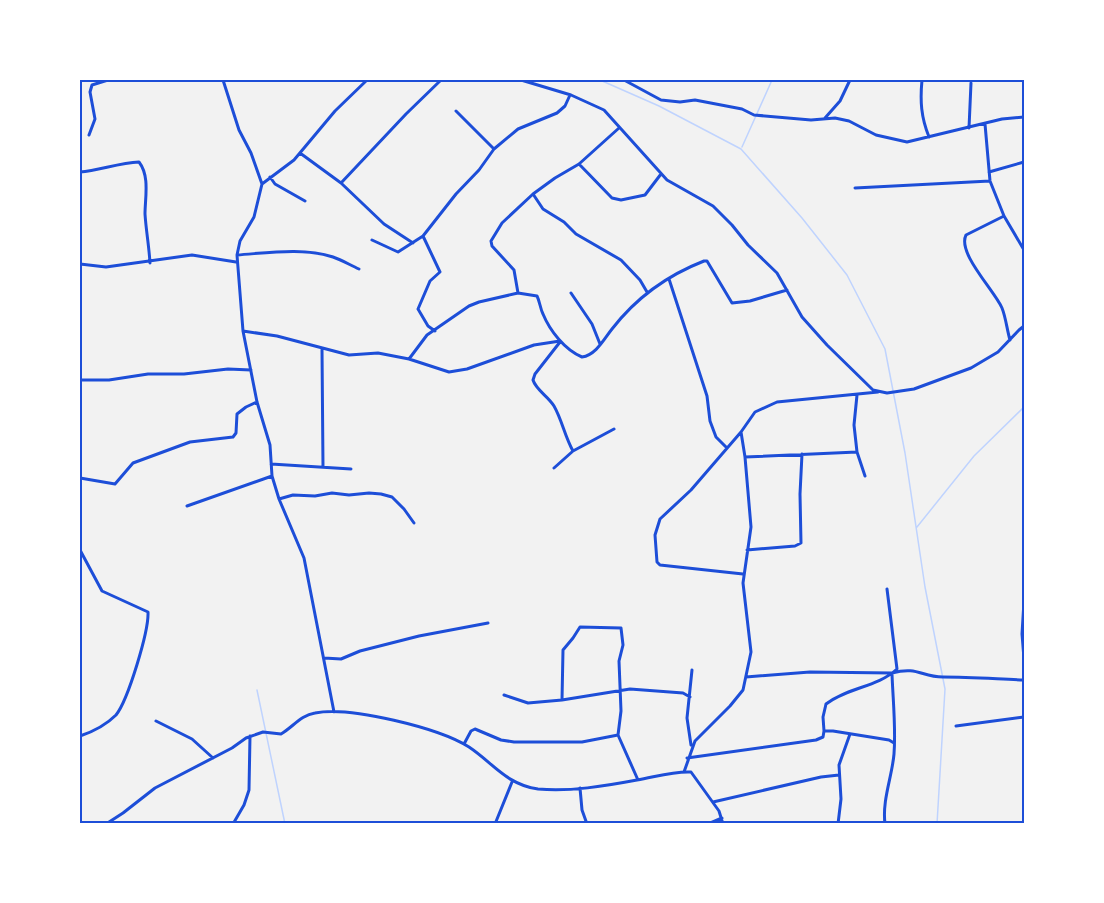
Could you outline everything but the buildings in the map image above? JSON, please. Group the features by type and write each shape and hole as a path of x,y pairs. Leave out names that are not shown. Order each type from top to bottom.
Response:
{"street":[{"path":"89,135 95,119 90,92 92,85 108,80"},
{"path":"224,80 239,130 251,153 262,184"},
{"path":"334,712 304,558 279,499 272,476 270,445 257,402 243,331 236,262 240,241 251,224 262,184 300,153 335,111 367,80"},
{"path":"341,183 441,80"},
{"path":"521,80 571,95 604,110 675,186 713,206 772,267 797,310 821,338 868,386 878,392"},
{"path":"624,80 654,97 667,101 695,100 742,109 754,115 849,121 876,135 907,142 1002,119 1024,117"},
{"path":"825,118 840,101 850,80"},
{"path":"922,80 920,103 929,137"},
{"path":"969,128 972,83"},
{"path":"372,240 398,252 423,236 494,149 518,129 557,113 565,106 571,95"},
{"path":"456,111 494,149"},
{"path":"986,124 990,181 1004,216 1024,250"},
{"path":"518,293 513,270 492,246 491,241 502,223 533,194 579,164 619,128"},
{"path":"300,153 341,183 384,224 413,243"},
{"path":"80,172 111,168 128,162 142,164 146,184 145,215 150,263"},
{"path":"989,172 1024,162"},
{"path":"579,164 616,200 645,195 662,174"},
{"path":"270,177 275,184 305,201"},
{"path":"855,188 990,181"},
{"path":"533,194 543,209 564,222 576,234 621,260 640,280 647,292"},
{"path":"1004,216 966,235 964,243 968,255 1001,306 1010,340"},
{"path":"423,236 440,272 430,281 418,309 428,326 435,331"},
{"path":"237,255 295,252 317,254 332,257 359,269"},
{"path":"80,264 106,267 150,263 176,256 192,255 236,262"},
{"path":"409,359 423,339 469,306 518,293 537,296 542,312 560,341 582,357 592,353 619,320 647,292 704,261 707,261 732,303 750,301 787,290"},
{"path":"669,279 706,396 710,422 716,437 727,448"},
{"path":"571,293 592,324 600,344"},
{"path":"743,574 660,565 657,562 655,535 660,519 691,490 741,432 755,412 786,400 878,392 890,393 933,383 990,358 1024,326"},
{"path":"243,331 277,336 349,355 378,353 456,372 534,345 560,341"},
{"path":"560,341 533,380 552,402 573,451"},
{"path":"322,349 323,467"},
{"path":"80,380 109,380 148,374 228,369 251,370"},
{"path":"857,395 854,425 857,452 865,476"},
{"path":"80,478 115,484 133,463 190,442 233,437 236,434 237,414 257,402"},
{"path":"554,468 573,451 614,429"},
{"path":"684,772 691,747 738,697 746,677 751,643 743,574 751,527 746,457 741,432"},
{"path":"746,457 857,452"},
{"path":"747,550 795,546 801,543 802,454"},
{"path":"271,464 351,469"},
{"path":"187,506 272,476"},
{"path":"279,499 293,495 315,496 332,493 381,494 392,497 404,508 414,523"},
{"path":"80,550 102,591 148,612 144,641 124,702 108,722 80,736"},
{"path":"687,758 816,740 823,737 823,717 826,704 885,678 897,669 886,589"},
{"path":"1024,601 1022,634 1024,659"},
{"path":"324,658 341,659 360,651 419,636 488,623"},
{"path":"562,700 563,650 581,626 622,629 623,645 619,661 622,690 618,735 638,780"},
{"path":"691,747 687,718 692,670"},
{"path":"746,677 810,672 892,673 914,670 939,677 1024,680"},
{"path":"885,824 884,802 891,777 895,729 892,673"},
{"path":"504,695 528,703 622,690 683,693 690,697"},
{"path":"106,824 146,794 250,736 263,732 281,734 306,715 316,712 334,712 404,723 451,738 464,744 512,782 538,789 580,788 691,772 713,802 723,824"},
{"path":"956,726 1024,717"},
{"path":"156,721 192,739 213,758"},
{"path":"464,744 471,731 475,729 501,740 514,742 582,742 618,735"},
{"path":"824,732 833,731 890,740 894,743"},
{"path":"838,824 841,799 839,765 850,734"},
{"path":"234,824 249,790 250,736"},
{"path":"713,802 820,777 839,775"},
{"path":"495,824 512,782"},
{"path":"580,788 582,810 587,824"},
{"path":"708,824 722,818"}],"waterway":[{"path":"600,80 659,106 741,149 802,218 847,275 885,349 905,453 925,587 945,689 937,824"},
{"path":"742,147 772,80"},
{"path":"917,527 974,456 1024,407"},
{"path":"257,690 285,824"}]}
